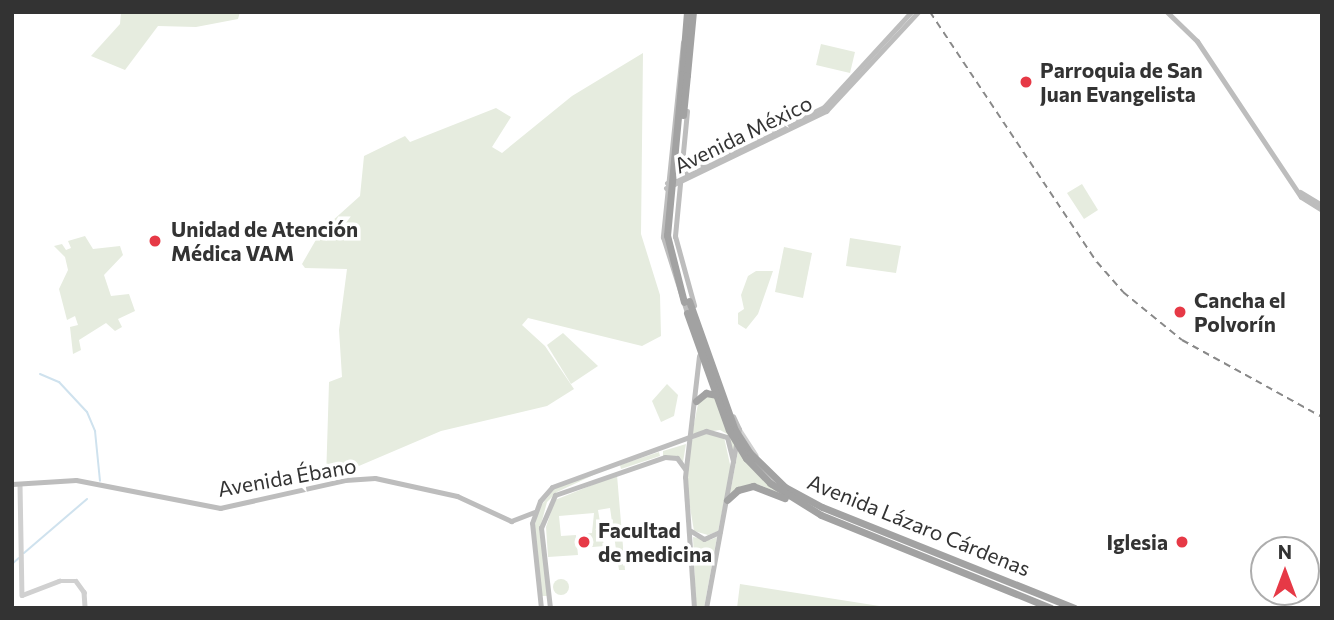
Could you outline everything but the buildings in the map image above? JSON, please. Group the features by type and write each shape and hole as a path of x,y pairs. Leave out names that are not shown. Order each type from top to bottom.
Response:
{"highway":[{"path":"687,12 687,41"},
{"path":"687,41 693,12"},
{"name":"Avenida Lázaro Cárdenas","path":"687,41 667,234 687,302 738,436 785,487 822,507 1072,608"},
{"name":"Avenida Lázaro Cárdenas","path":"687,302 699,356 714,394 757,471 794,500 1051,608"},
{"path":"696,401 703,394 714,394 723,401"},
{"path":"727,500 738,490 754,486 794,500"}],"main road":[{"path":"1167,12 1192,35 1297,191 1322,207"},
{"name":"Avenida México","path":"666,186 824,107 913,14"},
{"path":"687,41 676,244 707,349 738,436 706,608"},
{"path":"687,41 679,54 663,244 688,316"},
{"path":"694,608 685,469 696,401 699,356"},
{"path":"541,608 532,529 534,512 543,496 561,481 660,451 706,431 723,433 733,461"},
{"path":"660,451 661,458"},
{"path":"551,608 541,528 549,502 569,487 661,458 677,458 685,469"},
{"name":"Avenida Ébano","path":"12,484 76,480 220,508 345,480 382,479 461,498 508,519 521,520 532,529"},
{"path":"521,520 534,512"},
{"path":"691,531 704,539 721,531"}],"street":[{"path":"20,484 22,595 59,581 76,581 84,592 85,608"}],"shaded area":[{"path":"121,12 240,12 238,19 196,27 158,26 125,70 91,56 120,24"},
{"path":"821,44 855,52 850,73 816,65"},
{"path":"643,53 641,234 660,295 661,336 642,346 528,318 522,325 545,346 574,389 547,406 441,431 326,480 329,382 342,377 339,330 347,269 305,268 302,264 321,231 360,196 364,156 405,136 410,142 496,108 511,117 492,147 502,153 572,96"},
{"path":"1082,184 1098,210 1084,219 1067,193"},
{"path":"85,236 93,249 120,246 123,255 104,275 111,296 129,294 135,311 118,319 122,327 115,331 106,323 79,340 81,350 73,354 70,327 78,325 75,316 67,320 59,289 68,270 65,257 54,246 62,244 66,250 71,248 68,241"},
{"path":"850,238 901,246 896,273 846,266"},
{"path":"784,247 812,253 803,298 775,292"},
{"path":"756,271 773,271 758,314 746,329 738,324 738,313 744,309 741,295 748,276"},
{"path":"563,333 598,366 571,384 547,345"},
{"path":"667,384 678,395 674,416 661,422 652,401"},
{"path":"705,395 714,395 735,441 733,457 727,434 720,430 692,434 699,399"},
{"path":"703,433 724,437 731,469 718,531 708,535 694,531 687,489 690,441"},
{"path":"686,444 683,462 663,456 663,451"},
{"path":"738,451 779,493 760,485 730,494"},
{"path":"659,452 660,456 621,469 620,465"},
{"path":"615,465 557,492 547,502 540,528 548,596 542,596 534,528 539,508 555,488"},
{"path":"617,475 625,570 619,570 610,508 598,510 604,546 582,548 580,534 592,533 594,513 559,516 561,536 576,535 578,555 548,557 546,527 555,500"},
{"path":"693,537 710,540 717,537 704,608 696,608"},
{"path":"561,579 567,581 567,593 561,595 555,593 553,587 555,581"},
{"path":"740,584 892,608 737,608"}],"waterway":[{"path":"40,374 59,382 87,412 95,431 100,481"},
{"path":"24,553 87,499"},
{"path":"12,564 19,558"}],"railway":[{"path":"930,12 1097,262 1123,292 1182,340 1322,417"}],"place":[{"name":"Parroquia de San Juan Evangelista","path":"1026,82"},
{"name":"Unidad de Atención Médica VAM","path":"155,241"},
{"name":"Cancha el Polvorín","path":"1180,312"},
{"name":"Facultad de medicina","path":"584,542"},
{"name":"Iglesia","path":"1182,542"}]}
